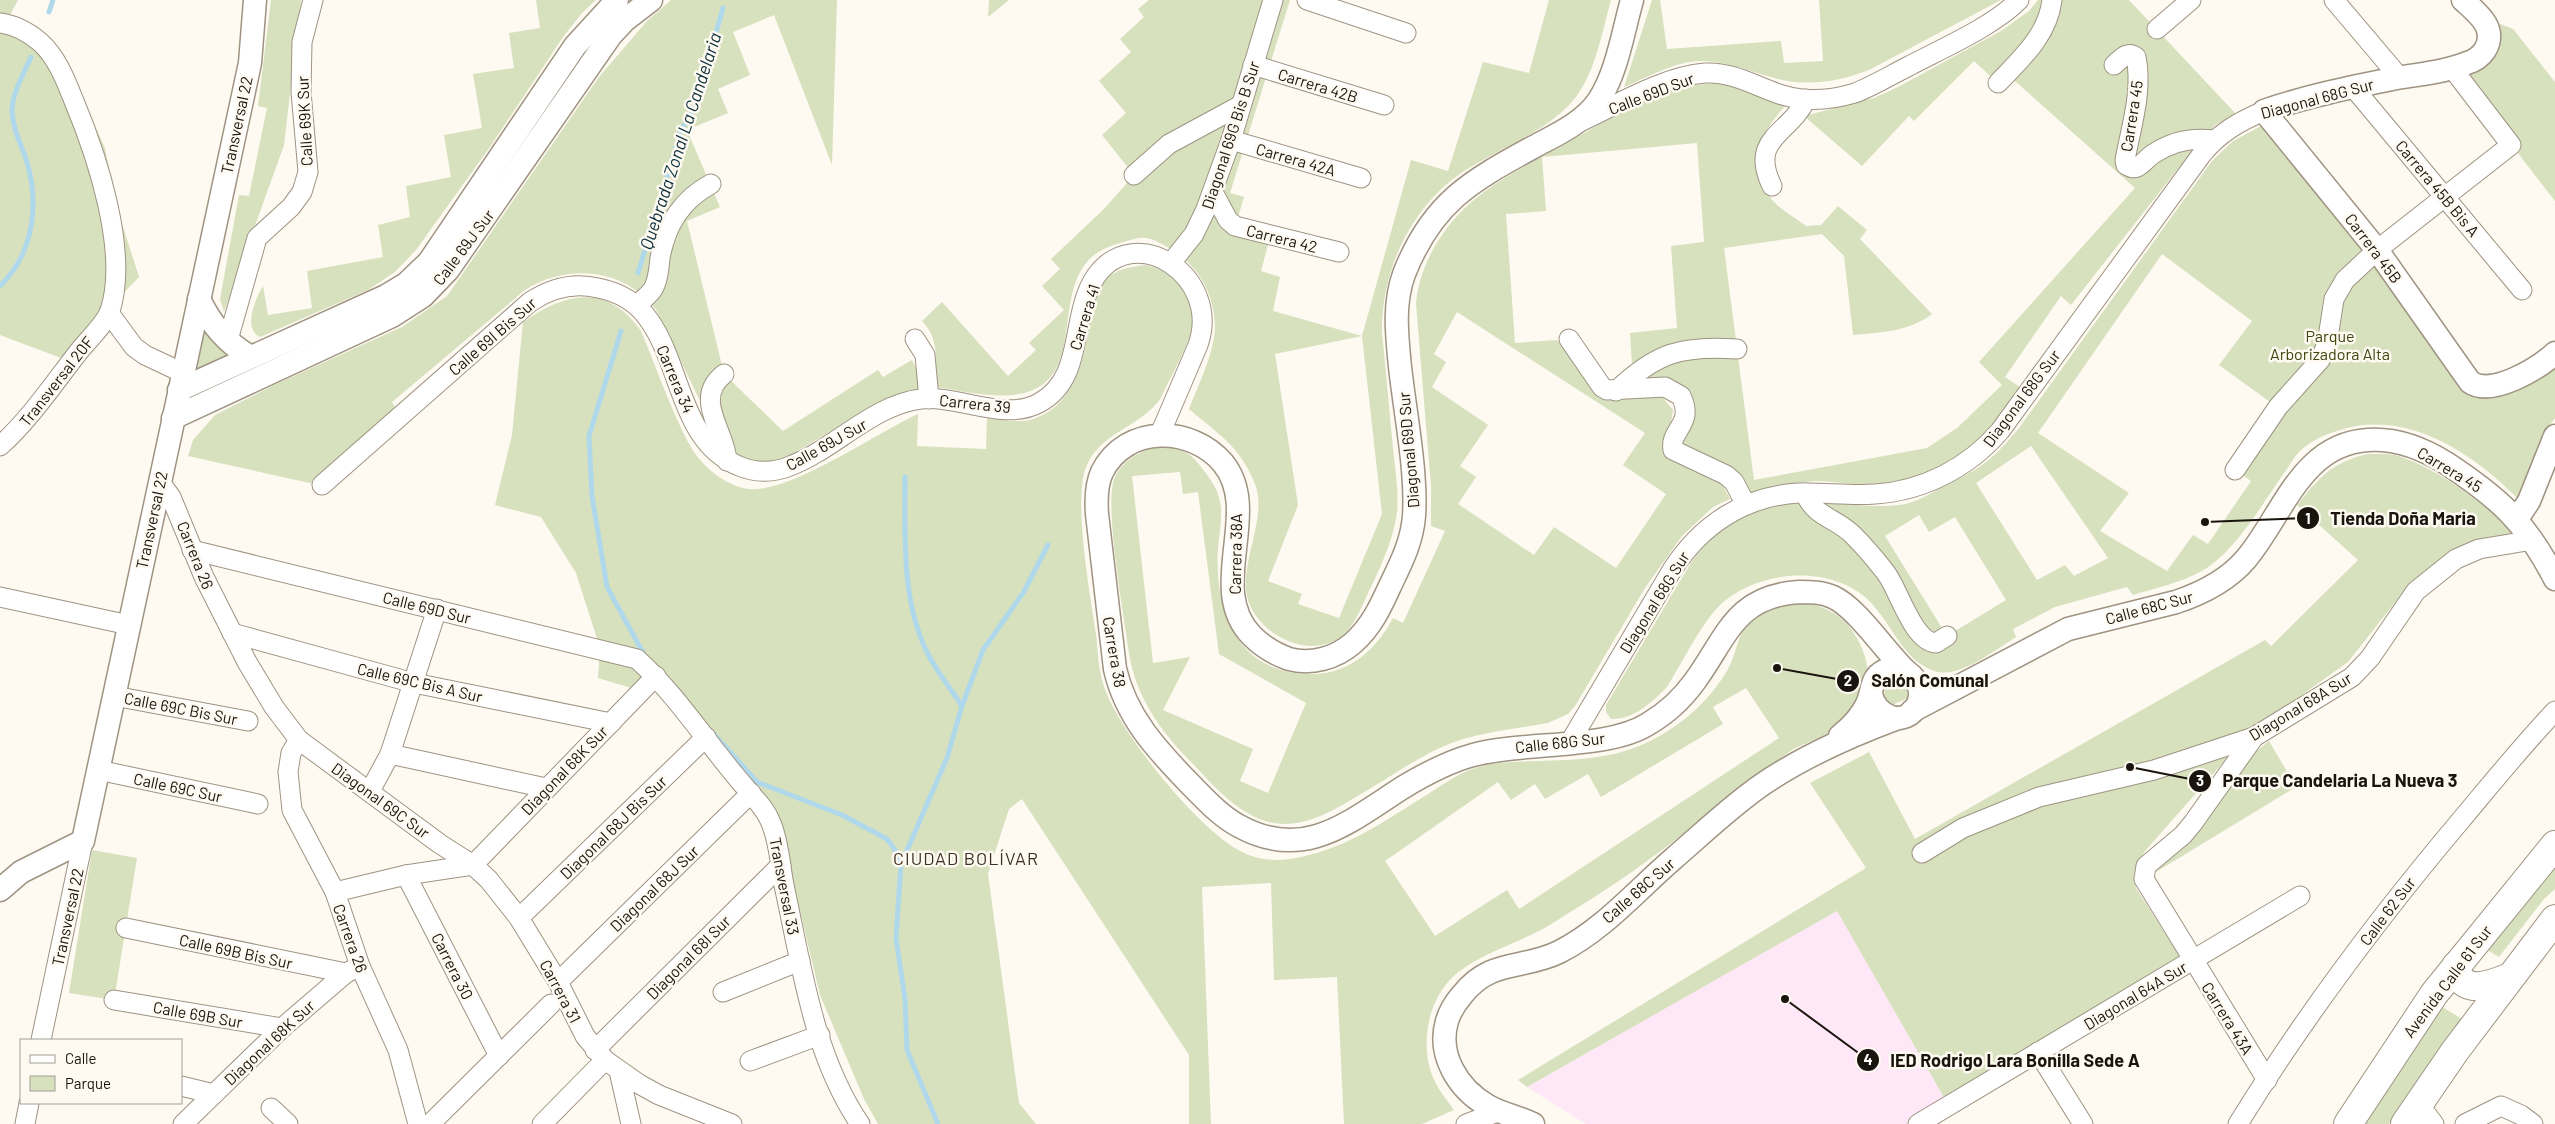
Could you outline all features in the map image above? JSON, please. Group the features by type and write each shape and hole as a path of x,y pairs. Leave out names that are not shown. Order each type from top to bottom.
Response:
{"main road":[{"name":"Avenida Calle 61 Sur","path":"2348,1124 2407,1034 2456,966 2555,845"},
{"path":"2419,1117 2510,976 2555,919"},
{"path":"2456,966 2461,980 2470,986 2481,987 2494,984 2510,976"}],"street":[{"name":"Transversal 22","path":"41,1039 250,63 255,0"},
{"name":"Calle 69K Sur","path":"228,340 257,238 292,207 302,192 308,172 301,92 302,42 313,0"},
{"name":"Calle 69J Sur","path":"181,381 251,357 386,296 419,272 434,255 576,46 617,0"},
{"name":"Calle 69J Sur","path":"173,418 392,316 423,296 460,255 611,35 625,20 651,0"},
{"name":"Diagonal 69G Bis B Sur","path":"1171,263 1194,234 1213,192 1231,140 1273,0"},
{"path":"1307,0 1406,33"},
{"path":"1569,128 1592,108 1606,86 1632,0"},
{"name":"Calle 69D Sur","path":"1396,329 1403,277 1422,235 1437,214 1454,196 1478,178 1569,128 1647,91 1694,74 1707,73 1740,78 1778,94 1806,99 1829,99 1863,90 2000,15 2019,0"},
{"path":"1998,83 2038,38 2047,23 2052,0"},
{"path":"2157,29 2191,0"},
{"path":"2334,0 2400,78"},
{"name":"Diagonal 68G Sur","path":"1570,742 1683,553 1715,521 1746,505 1772,497 1805,493 1859,495 1895,492 1946,474 1979,452 2000,431 2052,356 2214,140 2237,123 2264,111 2353,87 2452,68 2475,59 2486,49 2489,35 2485,22 2463,0"},
{"path":"0,23 13,25 42,44 63,74 86,131 109,208 116,273 116,289 109,313 134,347 181,381"},
{"name":"Carrera 45","path":"2114,65 2126,54 2132,54 2136,57 2138,65 2137,87 2124,160 2126,165 2132,168 2138,167 2167,145 2182,140 2198,138 2214,140"},
{"name":"Carrera 42B","path":"1253,66 1384,105"},
{"path":"2235,470 2278,407 2320,360 2327,344 2334,299 2346,280 2378,250 2511,144 2452,68"},
{"name":"Carrera 45B Bis A","path":"2353,87 2522,290"},
{"path":"1772,186 1766,170 1765,160 1768,147 1772,138 1799,112 1806,99"},
{"path":"1134,174 1169,144 1241,105"},
{"name":"Carrera 45B","path":"2264,111 2378,250 2467,380 2481,386 2503,385 2555,353"},
{"name":"Carrera 42A","path":"1231,140 1361,178"},
{"path":"637,306 653,289 663,242 680,209 693,194 711,184"},
{"name":"Carrera 42","path":"1213,192 1228,220 1235,226 1339,252"},
{"name":"Carrera 41","path":"1063,381 1072,356 1090,286 1096,276 1111,262 1143,254 1171,263"},
{"path":"1160,434 1203,330 1203,317 1195,291 1182,271 1171,263"},
{"name":"Calle 69I Bis Sur","path":"322,486 520,310 540,295 564,287 588,286 622,296 637,306"},
{"path":"199,299 210,322 228,340 251,357"},
{"name":"Carrera 34","path":"637,306 655,329 696,427 707,444 721,457"},
{"name":"Transversal 20F","path":"0,446 31,414 109,313"},
{"name":"Diagonal 69D Sur","path":"1324,659 1347,648 1361,636 1375,618 1410,541 1414,498 1396,329"},
{"path":"915,339 922,348 928,367 929,399"},
{"path":"1569,339 1602,387 1616,391 1665,387 1681,396 1686,412 1684,421 1673,440 1673,450 1726,475 1734,482 1746,505"},
{"path":"1616,391 1636,372 1663,356 1703,348 1736,348"},
{"path":"721,457 727,448 710,408 713,386 724,374"},
{"name":"Carrera 39","path":"880,414 901,404 929,399 994,408 1024,408 1050,396 1063,381"},
{"name":"Calle 69J Sur","path":"721,457 756,471 790,467 880,414"},
{"name":"Carrera 38A","path":"1160,434 1172,435 1206,447 1229,473 1236,493 1238,522 1232,587 1233,600 1242,623 1249,633 1271,651 1289,658 1300,660 1324,659"},
{"name":"Carrera 38","path":"1160,434 1136,441 1122,448 1109,461 1101,473 1096,493 1096,514 1118,679 1135,719 1161,754 1228,818 1252,832 1270,838"},
{"path":"2517,519 2526,508 2555,436"},
{"name":"Carrera 45","path":"2332,449 2348,443 2382,439 2421,449 2475,482 2517,519 2552,568"},
{"name":"Calle 68C Sur","path":"1500,1111 1470,1093 1455,1074 1448,1060 1445,1034 1452,1010 1468,987 1485,973 1507,965 1558,952 1580,938 1615,911 1744,798 1777,775 1819,752 1905,715 2068,629 2176,602 2191,597 2218,583 2247,558 2287,496 2312,464 2332,449"},
{"path":"2536,483 2555,466"},
{"name":"Carrera 26","path":"160,482 172,497 192,550 232,634 294,741 288,787 292,810 335,892 353,970 398,1050 418,1124"},
{"path":"1805,493 1814,510 1837,521 1874,558 1889,578 1923,638 1936,644 1947,636"},
{"name":"Diagonal 68A Sur","path":"1922,853 1963,828 2038,798 2154,770 2254,737 2352,677 2370,658 2416,591 2456,559 2479,549 2533,540"},
{"name":"Calle 69D Sur","path":"192,550 637,659 656,676"},
{"name":"Calle 68G Sur","path":"1270,838 1306,838 1345,826 1434,769 1461,758 1493,750 1629,734 1645,726 1668,710 1686,692 1728,627 1737,617 1754,606 1772,598 1811,592 1835,598 1862,623"},
{"path":"0,597 129,625"},
{"path":"370,791 390,754 436,609"},
{"path":"1862,623 1918,682 1920,698 1905,715 1883,714 1876,709 1871,690 1873,653 1862,623"},
{"name":"Calle 69C Bis A Sur","path":"232,634 414,683 610,723"},
{"path":"1871,690 1882,672 1890,669 1910,673"},
{"name":"Calle 68C Sur","path":"1910,673 1932,686 1950,685 1973,678"},
{"name":"Diagonal 68K Sur","path":"473,865 656,676"},
{"name":"Transversal 33","path":"656,676 750,793 763,805 772,825 800,961 820,1035 841,1090 860,1124"},
{"name":"Calle 68C Sur","path":"1819,752 1857,721 1871,690"},
{"name":"Calle 69C Bis Sur","path":"114,696 248,721"},
{"name":"Calle 62 Sur","path":"2238,1124 2337,977 2414,875 2555,711"},
{"name":"Diagonal 68J Bis Sur","path":"519,918 706,737"},
{"name":"Carrera 43A","path":"2254,737 2183,835 2146,866 2144,879 2266,1080"},
{"name":"Diagonal 69C Sur","path":"294,741 370,791 440,844 473,865"},
{"path":"390,754 546,788"},
{"name":"Calle 69C Sur","path":"98,770 258,804"},
{"name":"Diagonal 68J Sur","path":"558,982 750,793"},
{"path":"0,890 21,872 83,841"},
{"path":"335,892 406,876 473,865"},
{"name":"Carrera 31","path":"473,865 489,880 519,918 558,982 578,1025 606,1060 631,1124"},
{"name":"Diagonal 68I Sur","path":"542,1124 562,1115 606,1060 781,865"},
{"name":"Carrera 30","path":"406,876 499,1056"},
{"name":"Diagonal 64A Sur","path":"1918,1124 2300,896"},
{"name":"Calle 69B Bis Sur","path":"126,928 353,970"},
{"path":"723,992 800,961"},
{"name":"Diagonal 68K Sur","path":"183,1124 282,1028 353,970"},
{"name":"Calle 69B Sur","path":"114,1000 282,1028"},
{"path":"430,1124 551,1004"},
{"path":"750,1061 820,1035"},
{"path":"2038,1052 2083,1124"},
{"path":"606,1060 659,1095 703,1118 732,1124"},
{"path":"182,1086 214,1094"},
{"path":"25,1124 29,1104"},
{"path":"2465,1124 2501,1106 2521,1115 2533,1124"},
{"path":"271,1108 288,1124"},
{"path":"1466,1124 1500,1111 1533,1124"}],"shaded area":[{"path":"1837,911 1946,1101 1907,1124 1586,1124 1527,1087"}],"green space":[{"path":"0,0 18,0 8,19 40,30 62,53 105,148 116,205 139,277 61,358 0,335"},
{"path":"271,0 301,0 284,145 224,312 220,299 239,195 249,196 267,108 258,106"},
{"path":"536,0 596,0 582,13 563,37 490,147 416,250 395,272 368,290 260,337 255,333 252,327 252,313 263,286 268,315 312,308 307,271 383,257 378,225 410,217 406,186 451,177 444,135 482,128 473,74 514,68 509,33 540,28"},
{"path":"671,0 837,0 832,165 774,15 733,32 750,75 718,89 728,113 687,130 720,207 687,221 724,374 783,431 878,370 883,377 912,360 918,372 921,390 889,397 782,460 771,463 755,462 738,455 717,436 656,310 643,296 628,285 612,278 595,274 577,273 541,281 525,290 392,402 395,407 314,484 188,456 193,440 215,415 276,384 402,327 447,296 599,77 647,21"},
{"path":"989,0 1009,0 988,17"},
{"path":"1149,0 1290,0 1230,193 1244,197 1236,224 1271,234 1261,271 1280,277 1273,311 1362,336 1411,160 1448,171 1483,62 1529,73 1549,0 1611,0 1591,69 1578,94 1569,105 1548,123 1469,168 1449,182 1432,199 1404,238 1387,284 1382,332 1397,488 1396,521 1384,557 1355,619 1348,630 1335,640 1321,645 1305,645 1290,642 1275,634 1262,624 1253,611 1247,596 1247,568 1256,525 1258,497 1255,484 1243,460 1228,442 1189,409 1209,357 1215,326 1211,302 1202,280 1187,261 1178,254 1157,241 1143,238 1113,245 1093,256 1081,270 1074,286 1061,358 1054,373 1042,385 1030,391 1004,395 990,395 935,387 936,352 932,336 922,321 942,302 1008,376 1036,350 1029,343 1064,310 1042,286 1060,269 1051,259 1104,209 1134,175 1102,135 1126,113 1099,81 1131,52 1120,39 1144,17 1138,9","holes":["1362,336 1382,514 1339,618 1298,604 1302,594 1268,581 1298,505 1275,354"]},
{"path":"1652,0 1660,0 1667,49 1781,41 1784,63 1823,61 1819,0 2001,0 1869,70 1837,80 1793,82 1724,64 1694,61 1673,66 1624,87"},
{"path":"2038,0 2129,0 2236,114 2215,125 2191,152 2071,305 2061,296 2005,377 2020,387 1988,430 1968,449 1938,469 1906,479 1873,484 1808,482 1782,486 1747,495 1686,447 1683,442 1686,391 1667,381 1633,382 1630,333 1677,328 1671,246 1704,242 1697,143 1542,157 1546,211 1506,214 1515,343 1557,340 1596,389 1663,398 1673,410 1670,429 1678,462 1720,480 1730,499 1713,507 1682,536 1645,588 1575,706 1568,714 1548,723 1485,734 1449,744 1421,758 1332,811 1316,818 1284,824 1268,822 1243,810 1213,785 1170,739 1150,711 1136,681 1131,664 1111,509 1115,477 1121,468 1138,454 1148,450 1160,447 1171,448 1181,450 1191,456 1208,476 1216,489 1220,503 1218,572 1221,595 1227,617 1236,636 1249,652 1267,664 1289,672 1315,674 1328,673 1340,669 1361,657 1371,649 1393,618 1403,623 1445,531 1431,526 1431,486 1416,304 1425,266 1437,242 1462,211 1484,192 1522,168 1612,117 1648,99 1686,87 1715,84 1736,87 1756,93 1785,106 1776,116 1763,138 1758,160 1759,172 1770,197 1782,209 1806,226 1821,225 1838,206 1867,230 1860,239 1932,314 1904,328 1853,335 1844,256 1822,234 1724,248 1754,480 1927,448 1957,428 2002,385 1979,362 2135,188 2007,74 1998,83 1974,61 1914,121 1909,116 1862,166 1804,116 1874,98 1898,87 2001,31 2029,11","holes":["1457,312 1645,433 1623,465 1666,494 1616,568 1554,527 1534,555 1458,504 1476,477 1460,466 1488,425 1432,387 1446,362 1434,354","1180,472 1183,494 1198,492 1219,654 1306,703 1268,793 1240,781 1253,749 1163,710 1190,657 1153,663 1132,476"]},
{"path":"2500,24 2513,29 2555,82 2555,201 2459,77 2478,68 2496,52 2499,45"},
{"name":"Parque Arborizadora Alta","path":"2263,125 2343,224 2437,352 2482,397 2492,397 2511,391 2555,362 2555,418 2540,440 2518,499 2480,465 2459,451 2413,430 2389,425 2365,425 2340,430 2318,438 2300,451 2241,535 2222,556 2202,571 2174,583 2133,595 2127,587 2055,607 2013,629 2016,637 1968,666 1947,672 1938,672 1927,668 1908,653 1873,605 1858,592 1840,582 1820,577 1798,576 1777,578 1757,583 1738,592 1721,604 1700,632 1667,687 1649,704 1635,713 1619,719 1611,719 1606,712 1606,705 1692,561 1719,532 1734,522 1766,507 1784,504 1824,502 1891,506 1905,504 1920,499 1964,476 1983,464 2000,449 2019,428 2212,161 2233,141","holes":["2162,254 2252,321 2219,365 2277,407 2235,470 2251,481 2208,544 2193,535 2167,571 2100,531 2129,493 2038,433","2031,446 2108,558 2074,576 2065,565 2037,580 1976,483","1919,515 1929,532 1955,517 2006,600 1947,636 1885,536"]},
{"path":"1145,265 1166,273 1182,286 1192,305 1192,328 1187,344 1161,398 1142,417 1099,447 1085,470 1081,505 1082,527 1100,671 1111,702 1124,726 1161,777 1204,823 1224,841 1242,852 1254,857 1272,860 1309,855 1327,850 1361,835 1449,780 1475,768 1498,763 1599,757 1633,748 1650,741 1686,718 1705,700 1727,671 1747,624 1752,618 1770,607 1790,602 1801,602 1822,607 1841,618 1848,625 1863,650 1868,670 1866,689 1859,702 1834,730 1789,752 1611,887 1541,930 1470,964 1448,982 1435,1003 1431,1014 1428,1027 1427,1052 1434,1080 1454,1110 1422,1124 1344,1124 1337,977 1274,980 1271,883 1202,887 1211,1124 1189,1124 1189,1055 1022,799 1009,809 988,874 1019,1103 1036,1124 878,1124 864,1099 820,995 783,840 651,671 631,688 598,678 600,648 576,573 541,517 495,505 512,435 523,322 555,304 585,297 600,299 614,305 628,316 641,331 675,415 688,442 699,458 713,473 730,483 749,489 767,488 810,472 918,414 917,446 986,449 987,418 1025,421 1046,413 1058,404 1076,378 1086,346 1095,300 1100,287 1114,273","holes":["1746,688 1779,738 1519,909 1507,890 1435,936 1385,861 1498,782 1511,800 1535,784 1545,799 1588,774 1601,797 1723,724 1713,707"]},
{"path":"203,330 219,348 237,355 194,374"},
{"path":"2368,454 2395,455 2428,468 2459,487 2516,532 2463,546 2435,563 2408,586 2348,662 2250,732 2145,851 2136,868 2136,888 2183,962 1946,1101 1837,911 1527,1087 1518,1080 1866,868 1810,783 1869,752 1915,839 2265,640 2271,646 2358,560 2297,505 2320,479 2336,466 2345,461"},
{"path":"1887,672 1916,695 1882,709"},
{"path":"2269,741 2296,787 2151,875 2249,757"},
{"path":"92,850 137,858 114,1000 69,993"},
{"path":"2555,861 2555,889 2544,899 2499,957 2484,948"},
{"path":"2439,1005 2462,1019 2421,1074 2389,1124 2359,1124"}],"waterway":[{"path":"49,12 53,0"},
{"name":"Quebrada Zonal La Candelaria","path":"638,273 681,130 694,109 723,8"},
{"path":"0,286 20,258 27,243 31,227 33,193 26,159 15,130 12,111 16,90 31,57"},
{"name":"Quebrada Zonal La Candelaria","path":"621,331 589,436 592,496 607,587 646,658"},
{"path":"905,477 906,567 913,612 919,634 928,654 962,706"},
{"path":"901,864 947,758 962,706 983,650 1023,593 1048,545"},
{"name":"Quebrada Zonal La Candelaria","path":"713,733 757,782 842,815 887,839 895,850 901,864 896,938 905,999 907,1050 938,1124"}],"place":[{"name":"Tienda Doña Maria","path":"2205,522"},
{"name":"Salón Comunal","path":"1777,668"},
{"name":"Parque Candelaria La Nueva 3","path":"2130,767"},
{"name":"IED Rodrigo Lara Bonilla Sede A","path":"1785,999"}],"district":[{"name":"CIUDAD BOLÍVAR","path":"966,858"}]}
